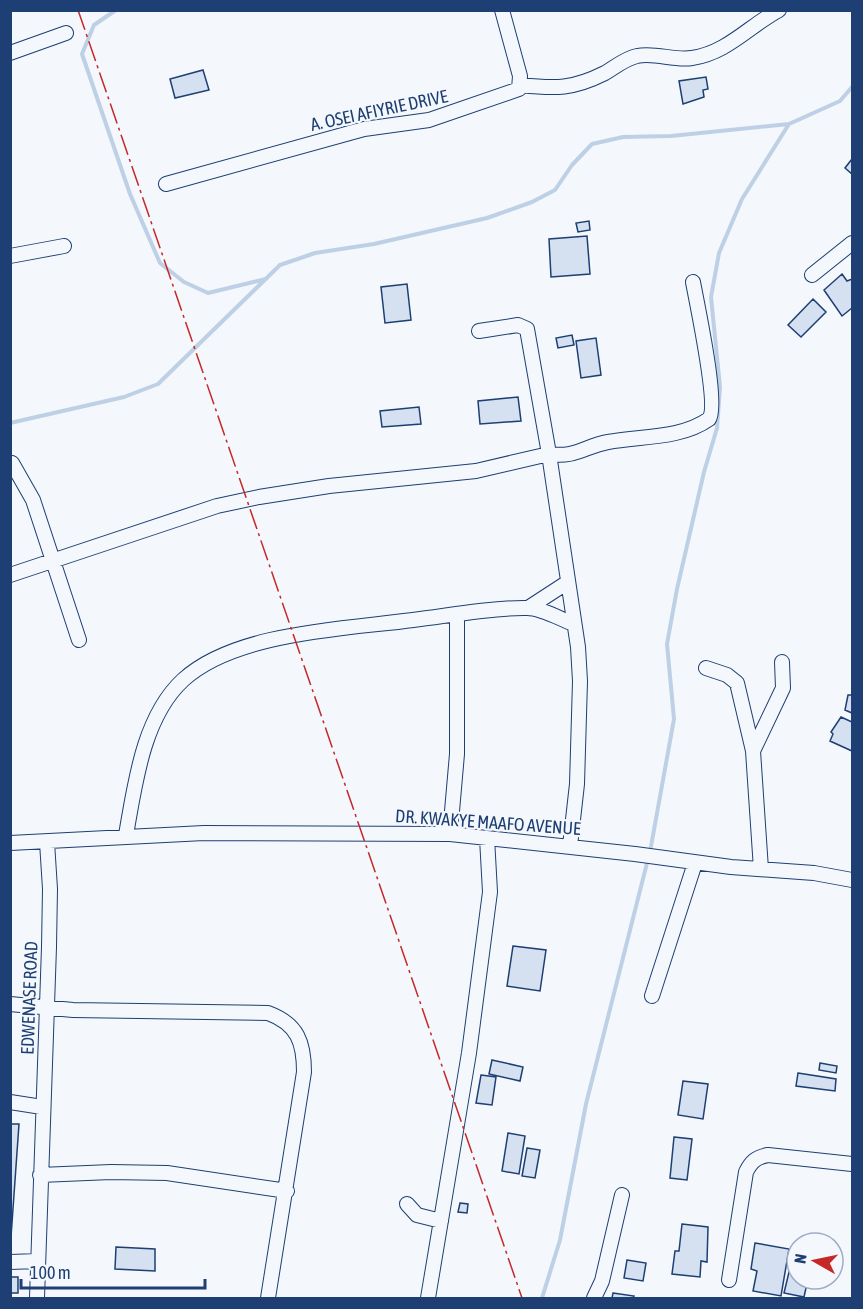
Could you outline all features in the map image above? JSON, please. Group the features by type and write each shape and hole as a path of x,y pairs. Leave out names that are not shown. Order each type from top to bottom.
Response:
{"street":[{"path":"502,10 513,46 521,85 563,88 584,82 639,55 676,58 722,50 779,10"},
{"path":"10,53 66,33"},
{"name":"A. OSEI AFIYRIE DRIVE","path":"166,184 364,129 429,120 507,95 519,89 521,85"},
{"path":"812,275 852,243"},
{"path":"10,256 64,246"},
{"path":"10,576 217,506 328,486 476,471 549,454 574,454 604,442 677,432 709,419 712,412 711,390 693,282"},
{"path":"479,331 518,326 527,329 531,341 568,582 580,681 577,784 570,846"},
{"path":"12,463 33,500 79,640"},
{"path":"528,608 568,582"},
{"path":"126,835 139,771 156,718 174,689 196,669 241,649 284,638 457,615 528,608 574,624"},
{"path":"450,834 457,754 457,615"},
{"path":"753,751 783,688 782,662"},
{"path":"706,668 727,675 737,683 753,751 761,869"},
{"name":"DR. KWAKYE MAAFO AVENUE","path":"10,843 47,843 126,835 296,831 450,834 570,846 695,863 814,873 852,880"},
{"path":"428,1299 469,1053 490,892 487,838"},
{"name":"EDWENASE ROAD","path":"37,1299 50,889 47,843"},
{"path":"652,996 695,863"},
{"path":"10,1005 46,1008 268,1013 293,1027 302,1042 304,1072 287,1191 268,1299"},
{"path":"10,1102 42,1107"},
{"path":"729,1280 746,1172 754,1160 768,1155 852,1164"},
{"path":"40,1175 111,1172 167,1173 287,1191"},
{"path":"594,1299 602,1281 622,1195"},
{"path":"407,1204 417,1215 441,1221"},
{"path":"10,1262 38,1261"}],"building":[{"path":"203,70 209,90 175,98 170,79"},
{"path":"706,77 708,89 703,90 704,97 683,104 679,81"},
{"path":"852,159 852,174 845,168"},
{"path":"589,221 590,230 578,232 576,223"},
{"path":"587,236 590,274 551,277 549,239"},
{"path":"842,274 847,281 852,279 852,308 842,316 824,290"},
{"path":"407,284 411,320 385,323 381,287"},
{"path":"813,299 826,312 801,337 788,325"},
{"path":"572,335 574,345 558,348 556,338"},
{"path":"596,338 601,375 581,378 576,341"},
{"path":"518,397 521,421 480,424 478,401"},
{"path":"419,407 421,424 382,427 380,411"},
{"path":"848,695 852,695 852,713 845,710"},
{"path":"841,717 852,722 852,751 830,741 833,734 831,732"},
{"path":"513,946 546,950 540,991 507,986"},
{"path":"492,1060 523,1067 520,1081 489,1074"},
{"path":"820,1063 837,1066 836,1073 819,1070"},
{"path":"798,1073 836,1079 835,1091 796,1086"},
{"path":"481,1075 496,1077 492,1105 476,1103"},
{"path":"683,1081 708,1084 703,1119 678,1115"},
{"path":"10,1124 19,1124 11,1237 10,1237"},
{"path":"508,1133 525,1136 519,1174 502,1171"},
{"path":"674,1137 692,1139 687,1180 670,1178"},
{"path":"527,1148 540,1150 535,1178 522,1176"},
{"path":"460,1203 468,1204 467,1213 458,1212"},
{"path":"682,1224 708,1227 707,1262 701,1261 700,1277 672,1274 675,1251 679,1251"},
{"path":"755,1243 785,1248 785,1272 781,1296 753,1291 757,1271 751,1269"},
{"path":"116,1247 155,1249 155,1271 115,1269"},
{"path":"627,1260 646,1263 643,1281 624,1278"},
{"path":"10,1277 18,1277 18,1293 10,1293"},
{"path":"785,1289 785,1291 805,1291 804,1297 784,1293"},
{"path":"613,1293 634,1296 633,1298 612,1298"}],"waterway":[{"path":"116,10 94,25 82,54 130,194 160,263 184,282 208,293 266,279"},
{"path":"10,423 124,397 158,384 280,265 315,253 374,244 487,218 532,202 555,190 572,165 592,144 623,137 671,136 789,124 840,101 852,87"},
{"path":"650,852 674,719 667,644 704,472 717,428 720,387 711,297 719,253 742,199 789,124"},
{"path":"542,1298 560,1240 586,1104 648,859"}],"power":[{"path":"78,10 522,1298"}]}
